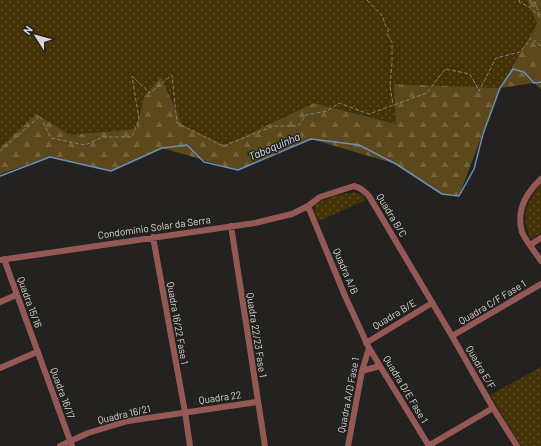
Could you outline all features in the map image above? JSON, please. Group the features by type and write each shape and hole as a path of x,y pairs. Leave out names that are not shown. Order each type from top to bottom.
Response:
{"street":[{"path":"541,179 528,195 521,212 523,233 541,261"},
{"name":"Quadra B/C","path":"308,206 320,197 354,186 364,190 452,336"},
{"name":"Condomínio Solar da Serra","path":"2,259 255,222 292,214 308,206"},
{"name":"Quadra A/B","path":"308,206 367,345"},
{"name":"Quadra 22/23 Fase 1","path":"230,226 265,446"},
{"name":"Quadra 16/22 Fase 1","path":"153,237 190,446"},
{"path":"530,245 541,238"},
{"name":"Quadra 15/16","path":"2,259 37,352"},
{"name":"Quadra C/F Fase 1","path":"452,336 541,284"},
{"path":"0,302 16,295"},
{"name":"Quadra B/E","path":"367,345 432,303"},
{"name":"Quadra E/F","path":"452,336 493,408 517,446"},
{"name":"Quadra D/E Fase 1","path":"367,345 428,446"},
{"name":"Quadra A/D Fase 1","path":"348,446 367,345"},
{"path":"0,368 37,352"},
{"name":"Quadra 16/17","path":"37,352 71,444"},
{"path":"362,371 380,366"},
{"name":"Quadra 22","path":"185,412 257,402"},
{"path":"428,446 493,408"},
{"name":"Quadra 16/21","path":"60,446 71,444 88,433 128,421 185,412"}],"path":[{"path":"367,0 383,17 384,25 388,28 388,36 392,42 390,86 393,105"},
{"path":"519,0 520,3 530,7 536,12 541,19"},
{"path":"530,0 531,3 535,2 539,14 541,15"},
{"path":"0,151 40,116 51,138 85,145 103,137 132,136 139,119 132,76 150,93 172,75 177,123 223,146 274,126 298,126 306,115 327,111 339,103 369,114 427,93 445,68 470,74 479,91 496,58 520,52 531,38 541,46"}],"shaded area":[{"path":"0,0 527,0 537,24 500,88 394,84 397,124 314,103 225,145 182,125 144,97 136,129 70,136 36,114 0,148"},
{"path":"541,184 541,233 531,239 526,224 526,210 532,197"},
{"path":"354,192 362,195 366,200 319,221 315,213 315,204 334,196"},
{"path":"541,367 541,446 521,446 490,395"}],"green space":[{"path":"527,0 541,0 541,89 534,83 500,88 537,24"},
{"path":"161,77 182,125 225,145 314,103 396,124 394,84 500,88 459,196 442,194 396,164 311,139 238,170 162,148 111,171 50,157 0,174 0,148 36,114 70,135 136,129 144,97"}],"waterway":[{"name":"Taboquinha","path":"0,176 50,157 111,171 162,148 187,145 204,162 238,170 311,139 359,145 396,164 442,194 459,196 474,169 483,134 500,88 513,69 524,72 534,83 541,82"}]}
